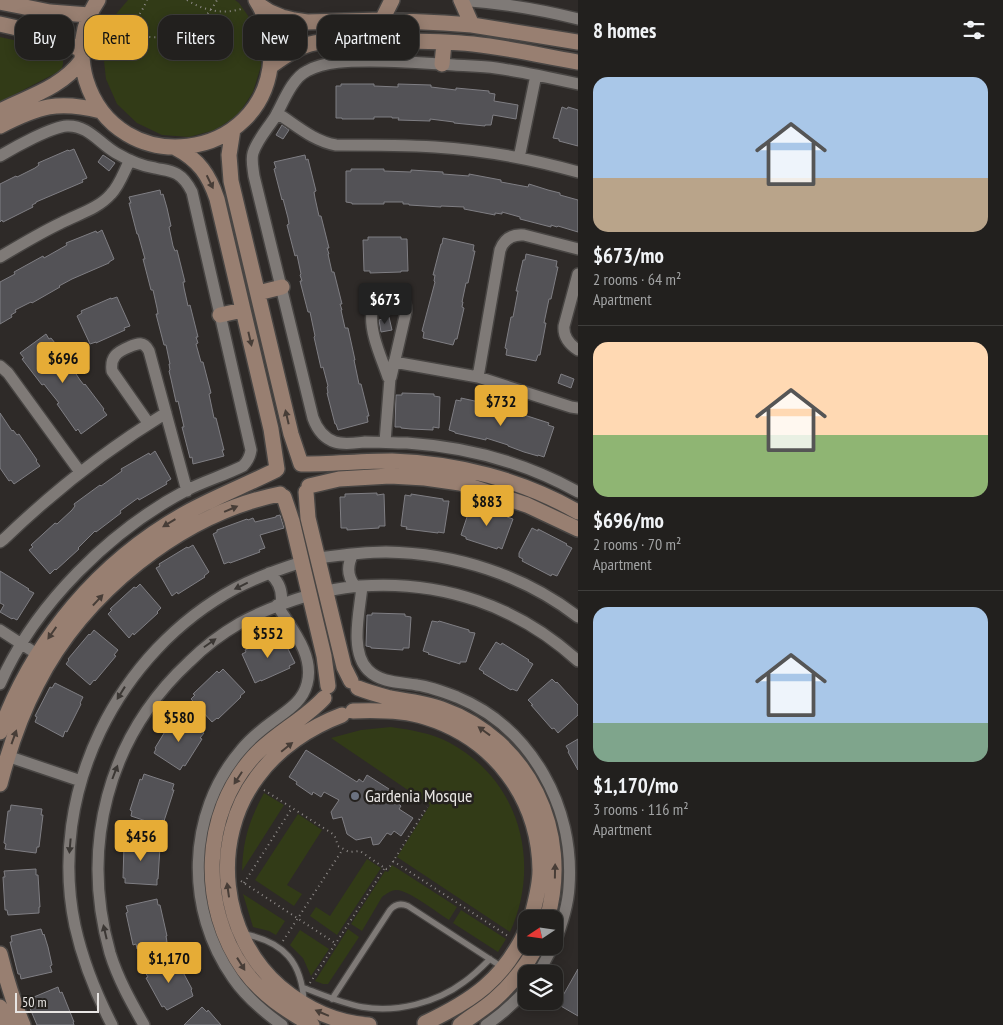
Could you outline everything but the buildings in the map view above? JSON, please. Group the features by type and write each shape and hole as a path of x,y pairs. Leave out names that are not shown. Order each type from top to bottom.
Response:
{"street":[{"path":"384,15 392,0"},
{"path":"472,25 460,0 489,2 546,11 578,19"},
{"path":"11,2 50,12 93,7 84,32 82,55 84,74 88,87 101,111 113,124 143,142 176,148 197,146 216,139 233,129 247,116 258,101 266,84 271,66 272,50 266,19 257,2"},
{"path":"257,2 270,12 282,17 307,22 317,22"},
{"path":"419,22 472,25 575,42 573,62 472,44 419,42"},
{"path":"0,24 57,38 82,55"},
{"path":"442,64 444,42"},
{"path":"271,66 300,48 317,43"},
{"path":"0,111 59,83 75,69 82,55"},
{"path":"578,84 536,74 494,68 442,64 363,61 342,62 316,67 299,76 253,154 254,176 313,418 316,427 322,434 329,440 337,443 385,442 431,445 476,453 507,461 558,481 578,492"},
{"path":"519,158 536,74"},
{"path":"0,126 31,111 48,106 84,106 101,111"},
{"path":"277,112 313,137 328,144 436,147 480,151 578,172"},
{"path":"0,156 52,130 68,126 84,129 102,144 130,160 142,165 176,173 183,178 192,192 252,450 247,462 243,466 187,491 157,508 125,530 95,555 61,590 43,613 22,644 0,684"},
{"path":"233,129 229,155 231,181 291,434 301,464 310,476 307,489 308,518 344,666 360,698 359,703 348,713 321,724 290,743 257,776 244,796 235,818 229,841 228,888 232,911 240,933 249,950 273,981 304,1005 333,1018 369,1025"},
{"path":"176,148 188,154 206,174 217,199 271,428 276,470 274,483 277,491 288,498 298,497 307,489 339,479 390,476 425,478 460,484 526,505 578,529"},
{"path":"0,257 32,238 100,204 116,189 130,160"},
{"path":"478,377 502,245 511,236 524,235 578,249"},
{"path":"578,274 564,332 569,343 578,350"},
{"path":"258,293 282,287"},
{"path":"385,442 390,378 406,307 405,302 397,295 390,295 378,301 372,314 374,334 388,377 390,378"},
{"path":"220,315 243,310"},
{"path":"149,424 112,371 112,361 117,353 140,343 148,348 187,491"},
{"path":"394,362 478,377 578,408"},
{"path":"0,366 8,372 80,472"},
{"path":"0,542 41,504 80,472 166,413"},
{"path":"0,732 11,704 37,654 85,592 110,568 143,540 187,512 276,470 288,462 336,464 392,461 446,466 498,478 549,497 578,512"},
{"path":"282,495 292,521 326,666 325,703 332,712 348,713 376,710 424,716 448,725 471,738 491,754 508,774 522,796 532,820 538,846 540,872 534,910"},
{"path":"0,784 7,756 20,719 37,683 82,617 109,588 172,539 207,519 243,504 282,495"},
{"path":"318,558 386,552 450,558 512,578 541,593 578,617"},
{"path":"353,554 348,564 348,570 352,582 359,586"},
{"path":"112,1025 96,994 84,960 75,925 70,889 72,826 81,781 93,747 108,714 128,683 150,655 176,629 205,607 236,588 269,573 302,562"},
{"path":"269,573 280,586 282,598 279,605"},
{"path":"326,591 359,586 405,585 447,591 487,603 526,622 561,646 578,661"},
{"path":"359,586 357,649 360,660 367,669 386,681 439,690 478,708 496,720 522,744 539,766 558,804 569,846 569,889 563,920"},
{"path":"144,1025 126,994 111,955 101,913 98,871 101,828 110,787 125,747 146,710 173,677 204,648 239,624 279,605 310,595"},
{"path":"279,605 308,658 307,685 302,697 293,707 257,734 241,750 228,768 208,808 202,830 198,875 205,919 222,961 234,980 249,997 282,1025"},
{"path":"0,630 37,654"},
{"path":"312,1025 286,1011 264,993 240,963 230,946 219,919 213,891 212,862 215,833 224,805 237,779 254,756 275,736 309,713 336,680 341,679 383,696 442,709 463,718 482,729 515,759 539,796 547,817 555,861 550,910"},
{"path":"7,756 81,781"},
{"path":"425,1024 466,1002 486,986 504,968 518,945"},
{"path":"0,954 23,1025"},
{"path":"460,1025 495,999 511,983 532,955"},
{"path":"486,1025 518,999"},
{"path":"0,1007 7,1025"}],"lane":[{"path":"332,999 390,910 400,904 408,906 504,968"},
{"path":"240,933 263,939 286,953 297,969 305,988 304,1005"},
{"path":"305,988 332,999 364,1008 398,1008 430,1000 447,993 477,972 490,959"}],"path":[{"path":"139,15 147,0"},
{"path":"187,0 199,7 218,11 234,11 257,2"},
{"path":"148,37 172,36 189,29 204,17 217,0"},
{"path":"252,784 333,834 338,845 343,849 349,852 360,851 384,868"},
{"path":"305,988 336,944 384,868 388,868 393,861 427,807"},
{"path":"244,883 292,808"},
{"path":"278,947 343,849"},
{"path":"393,861 518,934"},
{"path":"227,872 336,944"}],"green space":[{"path":"128,0 235,0 239,3 247,15 243,15 243,60 261,60 261,66 253,92 238,115 215,130 189,137 162,135 137,123 117,104 106,79 104,60 148,60 148,15 116,14"},
{"path":"0,37 15,40 15,60 63,60 62,68 58,72 0,102"},
{"path":"391,727 429,734 450,743 474,759 493,778 508,801 518,825 523,851 524,878 519,905 510,932 397,857 430,805 331,738 361,730"},
{"path":"264,793 284,805 242,871 248,830 254,812"},
{"path":"298,814 322,830 287,885 302,894 294,906 255,880"},
{"path":"367,859 381,868 337,935 310,916 316,907 330,916"},
{"path":"392,865 457,907 449,920 415,897 396,890 390,891 382,897 362,931 351,924 385,871 388,872"},
{"path":"243,894 285,921 276,935 253,927"},
{"path":"461,910 506,939 498,952 453,923"},
{"path":"348,929 359,937 328,984 315,981"},
{"path":"300,930 329,949 311,976 303,958 290,945"}],"place":[{"name":"Gardenia Mosque","path":"355,796"}]}
